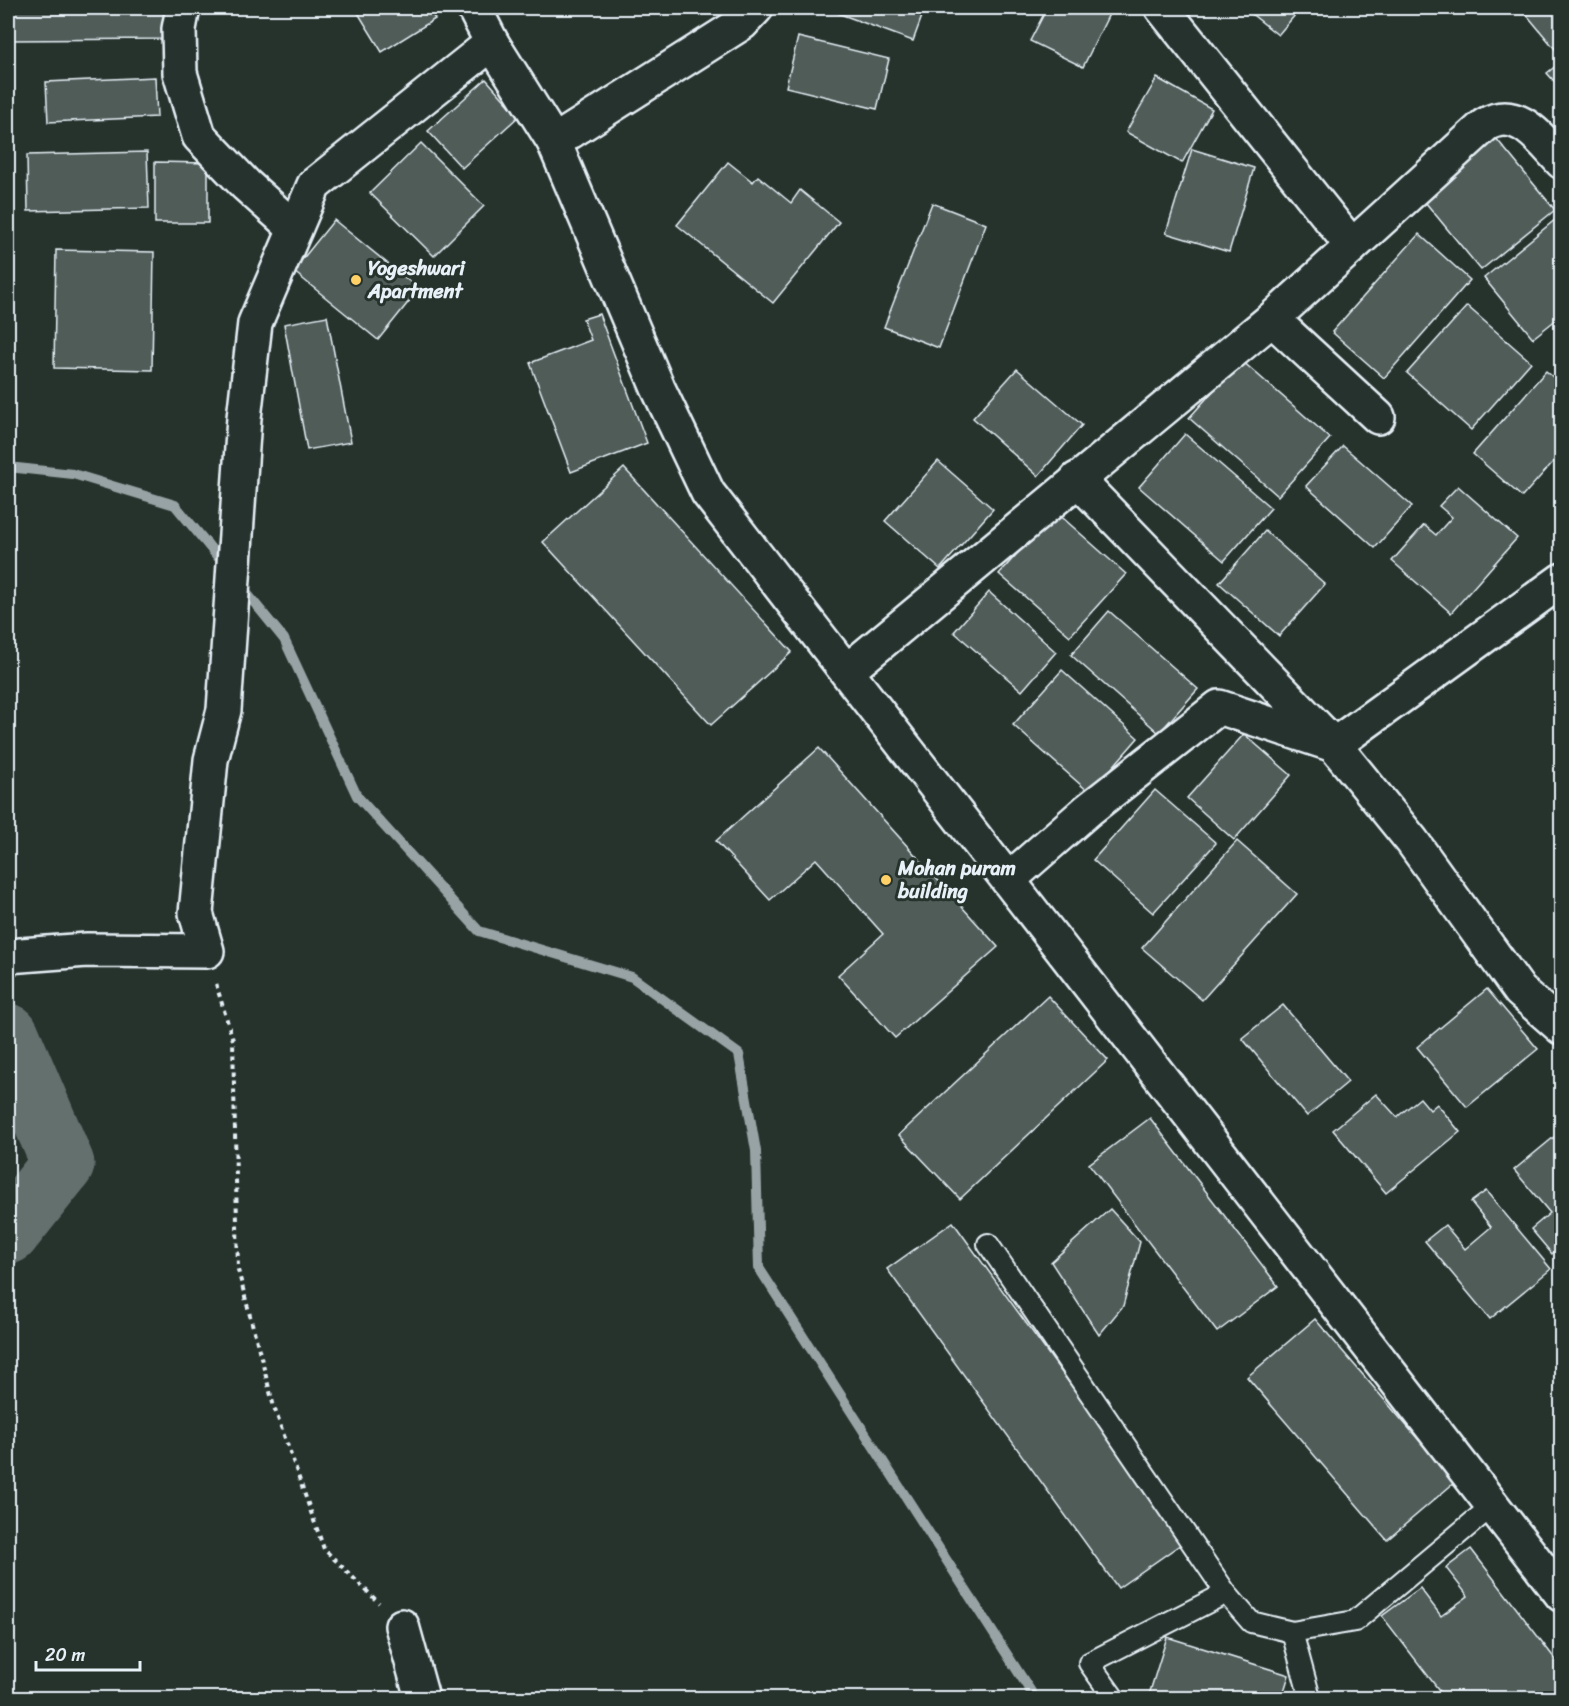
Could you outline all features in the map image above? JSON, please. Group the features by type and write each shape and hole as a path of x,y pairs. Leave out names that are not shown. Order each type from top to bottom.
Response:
{"street":[{"path":"183,8 179,29 180,73 199,136 246,185 295,229"},
{"path":"474,8 492,43 554,142 658,388 708,493 1562,1595"},
{"path":"554,142 742,23 756,8"},
{"path":"1162,8 1352,246"},
{"path":"8,956 87,950 207,951 196,913 211,760 224,710 244,418 255,323 314,184 492,43"},
{"path":"847,670 1272,319 1485,125 1494,120 1511,119 1528,125 1562,162"},
{"path":"1272,319 1378,417"},
{"path":"1077,479 1334,745 1412,841 1520,991 1562,1028"},
{"path":"1334,745 1562,580"},
{"path":"1008,880 1088,810 1219,707 1334,745"},
{"path":"402,1626 422,1698"}],"lane":[{"path":"988,1244 1226,1593 1251,1623 1292,1632 1355,1621 1492,1506"},
{"path":"1114,1698 1089,1663 1226,1593"},
{"path":"1292,1632 1310,1698"}],"path":[{"path":"207,951 233,1040 238,1270 274,1407 324,1549 402,1626"}],"building":[{"path":"8,8 167,8 167,39 8,40"},
{"path":"355,8 428,8 435,19 382,52"},
{"path":"824,8 925,8 913,41"},
{"path":"1047,8 1112,8 1083,67 1030,41"},
{"path":"1244,8 1301,8 1278,35"},
{"path":"1521,8 1562,8 1562,55 1560,55"},
{"path":"798,37 889,59 877,109 786,87"},
{"path":"1562,61 1562,90 1547,73"},
{"path":"155,77 157,117 48,122 46,82"},
{"path":"1157,78 1212,109 1182,163 1126,132"},
{"path":"486,79 519,116 462,168 428,131"},
{"path":"1495,137 1555,210 1481,270 1421,197"},
{"path":"421,143 484,206 434,256 370,193"},
{"path":"1192,149 1254,168 1229,252 1166,233"},
{"path":"147,152 149,208 28,211 27,155"},
{"path":"155,162 208,163 208,223 155,223"},
{"path":"728,162 753,182 758,176 791,203 800,190 839,222 773,303 677,225"},
{"path":"932,203 986,224 939,348 884,327"},
{"path":"1562,214 1562,315 1533,338 1484,278"},
{"name":"Yogeshwari Apartment","path":"334,220 419,289 378,340 293,271"},
{"path":"1419,234 1470,280 1384,378 1332,332"},
{"path":"56,250 154,252 152,370 54,368"},
{"path":"1467,306 1531,362 1471,430 1407,373"},
{"path":"599,314 647,443 571,472 530,363 591,340 583,319"},
{"path":"327,316 351,442 307,450 284,324"},
{"path":"1241,360 1330,438 1278,496 1189,418"},
{"path":"1017,369 1082,425 1038,476 973,418"},
{"path":"1546,371 1562,385 1562,452 1522,497 1473,454"},
{"path":"1185,434 1271,508 1224,561 1139,487"},
{"path":"1343,446 1412,506 1375,548 1306,486"},
{"path":"938,461 993,509 940,569 885,521"},
{"path":"624,468 792,652 711,725 543,542"},
{"path":"1458,486 1517,538 1451,613 1392,561 1424,525 1436,535 1452,517 1439,506"},
{"path":"1055,511 1126,574 1070,636 999,574"},
{"path":"1265,531 1325,584 1279,636 1219,583"},
{"path":"989,592 1056,652 1022,691 954,632"},
{"path":"1109,611 1198,689 1159,733 1071,655"},
{"path":"1062,670 1138,738 1090,793 1013,725"},
{"path":"1244,734 1291,775 1234,840 1187,798"},
{"name":"Mohan puram building","path":"819,748 998,947 895,1038 838,975 883,934 816,859 770,900 716,841"},
{"path":"1155,790 1216,843 1153,913 1093,860"},
{"path":"1237,841 1297,894 1202,1000 1142,948"},
{"path":"1487,989 1538,1049 1467,1107 1417,1047"},
{"path":"1048,996 1108,1060 960,1199 899,1135"},
{"path":"1283,1005 1348,1082 1307,1116 1242,1038"},
{"path":"1376,1094 1397,1117 1420,1098 1430,1110 1437,1104 1460,1132 1386,1193 1333,1130"},
{"path":"1150,1118 1278,1286 1217,1332 1089,1164"},
{"path":"1554,1137 1562,1146 1562,1245 1552,1254 1531,1229 1550,1213 1514,1170"},
{"path":"1486,1191 1551,1269 1490,1319 1425,1241 1445,1225 1465,1249 1491,1227 1471,1202"},
{"path":"1110,1209 1140,1242 1123,1306 1099,1335 1051,1262"},
{"path":"953,1222 1184,1542 1118,1588 887,1269"},
{"path":"1315,1319 1455,1482 1387,1540 1247,1377"},
{"path":"1471,1549 1562,1668 1562,1698 1445,1698 1382,1616 1420,1588 1441,1616 1468,1596 1446,1568"},
{"path":"1167,1637 1289,1675 1282,1698 1148,1698"}],"waterway":[{"path":"8,467 73,474 175,505 227,568"},
{"path":"240,585 284,639 357,796 479,931 632,977 739,1054 756,1151 759,1268 1035,1698"},
{"path":"8,1035 63,1164 8,1233"}],"place":[{"name":"Yogeshwari Apartment","path":"356,280"},
{"name":"Mohan puram building","path":"886,880"}]}
